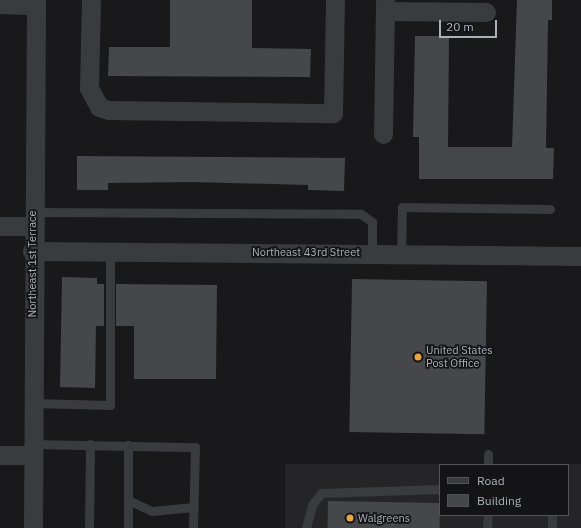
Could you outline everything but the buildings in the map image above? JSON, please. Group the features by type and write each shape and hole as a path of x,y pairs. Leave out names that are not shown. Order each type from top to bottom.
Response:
{"street":[{"path":"91,0 89,88 99,107 108,110 333,113 335,0"},
{"path":"0,4 36,2"},
{"name":"Northeast 1st Terrace","path":"33,528 32,219 36,2"},
{"path":"383,134 385,6 444,6 486,12"},
{"path":"0,226 32,219"},
{"name":"Northeast 43rd Street","path":"32,251 110,253 372,252 581,256"},
{"path":"0,455 32,450"}],"lane":[{"path":"402,253 402,207 550,209"},
{"path":"32,219 361,214 372,222 372,252"},
{"path":"32,403 110,405 110,253"},
{"path":"32,450 90,444 195,446 193,528"},
{"path":"89,528 90,444"},
{"path":"128,445 128,528"},
{"path":"488,454 488,464"},
{"path":"306,528 312,505 322,493 439,489"},
{"path":"128,500 152,511 194,507"},
{"path":"488,516 488,528"},
{"path":"552,516 552,528"},
{"path":"33,528 42,528"}],"shaded area":[{"path":"285,464 439,464 439,516 569,516 569,464 581,464 581,528 285,528"}],"place":[{"name":"United States Post Office","path":"418,357"},
{"name":"Walgreens","path":"350,518"}]}
